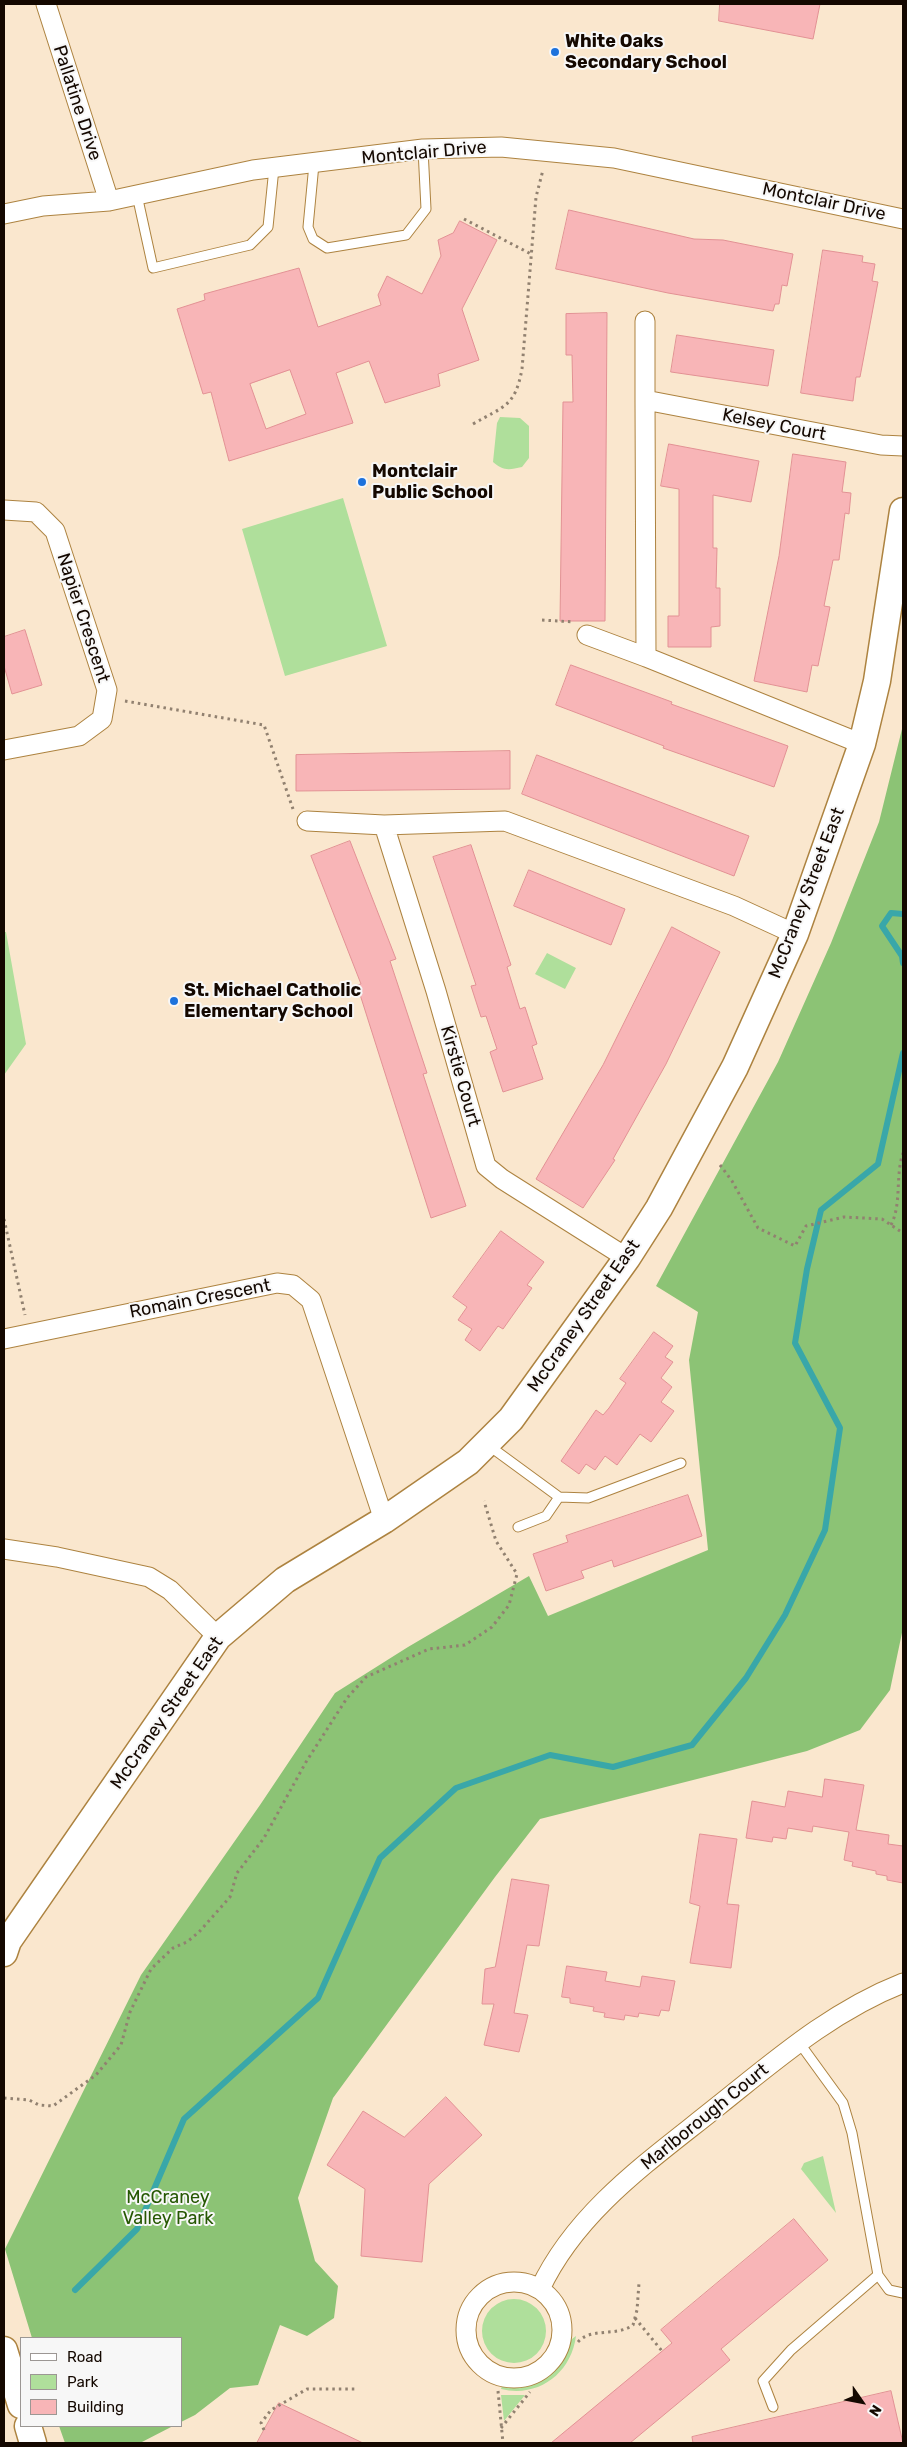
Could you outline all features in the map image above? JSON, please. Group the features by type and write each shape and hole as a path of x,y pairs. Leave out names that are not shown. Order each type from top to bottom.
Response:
{"street":[{"name":"Pallatine Drive","path":"46,4 109,201"},
{"name":"Montclair Drive","path":"4,214 43,206 109,201 253,170 314,164 423,149 501,147 614,158 903,219"},
{"path":"645,321 646,657"},
{"name":"Kelsey Court","path":"645,400 881,445 903,446"},
{"name":"Napier Crescent","path":"4,510 36,512 55,531 107,690 102,719 79,736 4,750"},
{"name":"McCraney Street East","path":"4,1953 8,1941 218,1637 285,1580 384,1520 468,1462 511,1420 627,1258 658,1208 735,1067 796,934 862,744 877,681 903,511"},
{"path":"587,635 862,744"},
{"path":"307,821 384,825 505,821 734,906 796,934"},
{"name":"Kirstie Court","path":"384,825 436,991 486,1166 502,1179 627,1258"},
{"name":"Romain Crescent","path":"4,1339 277,1283 293,1285 311,1300 384,1520"},
{"path":"4,1549 57,1557 149,1577 170,1590 218,1637"},
{"name":"Marlborough Court","path":"540,2289 550,2267 594,2210 664,2148 798,2041 844,2010 903,1983"},
{"path":"517,2282 540,2289 554,2303 560,2314 561,2340 556,2353 548,2364 537,2372 524,2377 510,2377 490,2371 472,2354 466,2332 468,2316 476,2302 487,2290 501,2284 517,2282"},
{"path":"4,2350 20,2403"},
{"path":"28,2427 33,2443"}],"lane":[{"path":"314,164 308,227 313,239 327,248 406,235 426,209 423,149"},
{"path":"137,195 153,268 250,245 268,227 274,168"},
{"path":"486,1444 559,1497 588,1498 681,1463"},
{"path":"518,1527 546,1516 559,1497"},
{"path":"798,2041 843,2103 852,2132 878,2275 889,2290 903,2293"},
{"path":"773,2407 763,2381 792,2350 878,2275"}],"path":[{"path":"474,424 510,403 518,389 522,370 536,197 549,152"},
{"path":"464,219 531,254"},
{"path":"107,690 123,700 264,725 297,820 307,821"},
{"path":"891,1225 897,1213 899,1165 903,1153"},
{"path":"720,1165 732,1181 758,1228 795,1246 806,1226 844,1217 882,1219 903,1233"},
{"path":"4,1219 26,1316"},
{"path":"4,2098 29,2100 40,2105 53,2106 96,2075 110,2060 121,2045 130,2012 151,1969 173,1948 187,1942 198,1932 230,1896 237,1873 264,1838 328,1726 366,1677 429,1649 465,1645 492,1627 509,1605 518,1574 496,1541 484,1501"},
{"path":"578,2342 586,2335 628,2329 633,2325 639,2283"},
{"path":"635,2318 662,2351"},
{"path":"264,2430 261,2422 271,2410 307,2389 356,2389"},
{"path":"498,2391 503,2443"},
{"path":"501,2428 530,2392"}],"green space":[{"path":"500,417 520,418 529,426 529,458 522,467 506,469 493,462 497,423"},
{"path":"343,498 387,646 285,676 242,529"},
{"name":"McCraney Valley Park","path":"903,725 903,1628 890,1690 860,1730 807,1751 540,1819 495,1877 333,2098 298,2198 315,2261 338,2286 334,2318 307,2336 280,2325 258,2385 230,2388 195,2415 182,2422 182,2337 32,2337 5,2249 141,1975 260,1805 335,1693 408,1647 529,1576 548,1616 708,1550 689,1360 698,1312 656,1286 778,1062 831,943 879,822"},
{"path":"4,932 6,932 26,1044 4,1075"},
{"path":"547,953 576,968 565,989 535,974"},
{"path":"823,2156 836,2213 801,2169 804,2163"},
{"path":"514,2299 526,2301 537,2308 544,2319 546,2331 544,2343 537,2354 526,2361 514,2363 502,2361 491,2354 484,2343 482,2331 484,2319 491,2308 502,2301"},
{"path":"576,2336 573,2350 567,2362 560,2372 550,2380 528,2390 501,2389 503,2382 528,2381 543,2375 555,2364"},
{"path":"501,2395 525,2395 504,2421"},
{"path":"59,2427 171,2427 140,2443 65,2443"}],"building":[{"path":"720,4 820,4 813,39 719,21"},
{"path":"569,210 694,239 723,240 793,254 787,286 782,285 779,304 775,304 773,311 668,293 556,269"},
{"path":"460,221 497,240 462,309 479,360 438,374 440,386 385,403 369,361 336,373 353,423 229,461 211,392 203,394 177,309 205,300 204,294 299,268 318,327 381,305 378,295 387,276 422,294 441,256 438,240 453,233","holes":["290,370 306,414 266,429 250,384"]},
{"path":"823,250 863,256 862,262 875,264 872,281 878,282 860,377 856,377 853,401 801,393"},
{"path":"607,313 605,621 560,621 563,402 573,402 572,355 566,355 566,314"},
{"path":"677,335 774,350 768,386 671,372"},
{"path":"669,444 759,461 751,502 713,495 713,548 717,548 716,588 720,588 720,626 711,627 711,647 668,647 668,616 679,616 679,489 661,486"},
{"path":"793,454 846,462 842,492 851,493 849,514 845,513 839,560 833,560 824,606 830,607 818,666 812,665 807,692 754,681 779,556"},
{"path":"25,630 42,685 12,694 4,666 4,637"},
{"path":"571,665 672,702 671,704 788,746 774,787 663,748 664,746 556,705"},
{"path":"510,751 510,789 296,791 296,755"},
{"path":"537,755 749,836 734,876 522,794"},
{"path":"350,841 396,959 390,961 427,1073 423,1074 466,1206 431,1218 357,985 361,984 311,856"},
{"path":"471,845 511,965 507,967 520,1009 525,1007 537,1044 532,1046 543,1079 503,1092 490,1052 497,1049 486,1016 481,1017 471,986 476,985 433,857"},
{"path":"529,870 625,909 611,945 514,906"},
{"path":"672,927 720,952 666,1064 613,1159 615,1160 583,1208 536,1179 603,1065"},
{"path":"501,1231 544,1262 527,1285 532,1288 503,1329 498,1326 480,1351 465,1340 472,1329 458,1320 467,1307 453,1297"},
{"path":"654,1332 673,1346 665,1357 673,1362 661,1378 672,1387 661,1402 674,1411 651,1442 640,1434 617,1465 605,1456 595,1470 586,1464 579,1474 561,1461 596,1410 603,1415 609,1408 626,1383 620,1379"},
{"path":"688,1495 702,1536 614,1567 612,1560 581,1571 584,1578 546,1591 533,1554 568,1542 566,1536"},
{"path":"825,1779 864,1785 856,1830 889,1835 888,1844 903,1846 903,1883 887,1880 887,1876 876,1874 876,1871 852,1866 853,1862 844,1860 849,1832 813,1826 812,1832 788,1828 786,1839 773,1837 772,1842 746,1838 752,1801 785,1807 788,1791 822,1797"},
{"path":"700,1834 737,1839 727,1904 739,1905 731,1968 690,1963 700,1906 690,1903"},
{"path":"512,1879 549,1885 539,1946 527,1945 514,2013 528,2015 519,2052 484,2045 494,2004 482,2004 485,1969 495,1967"},
{"path":"567,1966 607,1972 605,1981 640,1987 642,1976 675,1981 669,2011 661,2010 659,2016 639,2013 638,2017 625,2015 624,2020 604,2017 605,2013 593,2011 594,2007 570,2003 570,1998 562,1997"},
{"path":"446,2097 482,2135 429,2184 422,2262 361,2256 365,2189 327,2165 363,2111 404,2137"},
{"path":"794,2219 828,2260 721,2349 730,2360 630,2443 551,2443 672,2343 661,2330"},
{"path":"891,2391 903,2443 693,2443 692,2437"},
{"path":"279,2403 363,2443 257,2443"}],"waterway":[{"path":"903,914 891,913 882,926 902,956 903,963"},
{"path":"75,2290 137,2229 184,2119 318,1998 380,1858 456,1788 550,1755 613,1767 692,1745 746,1678 785,1615 825,1530 840,1428 795,1343 807,1269 821,1210 878,1164 903,1053"}],"place":[{"name":"White Oaks Secondary School","path":"555,52"},
{"name":"Montclair Public School","path":"362,482"},
{"name":"St. Michael Catholic Elementary School","path":"174,1001"}]}
